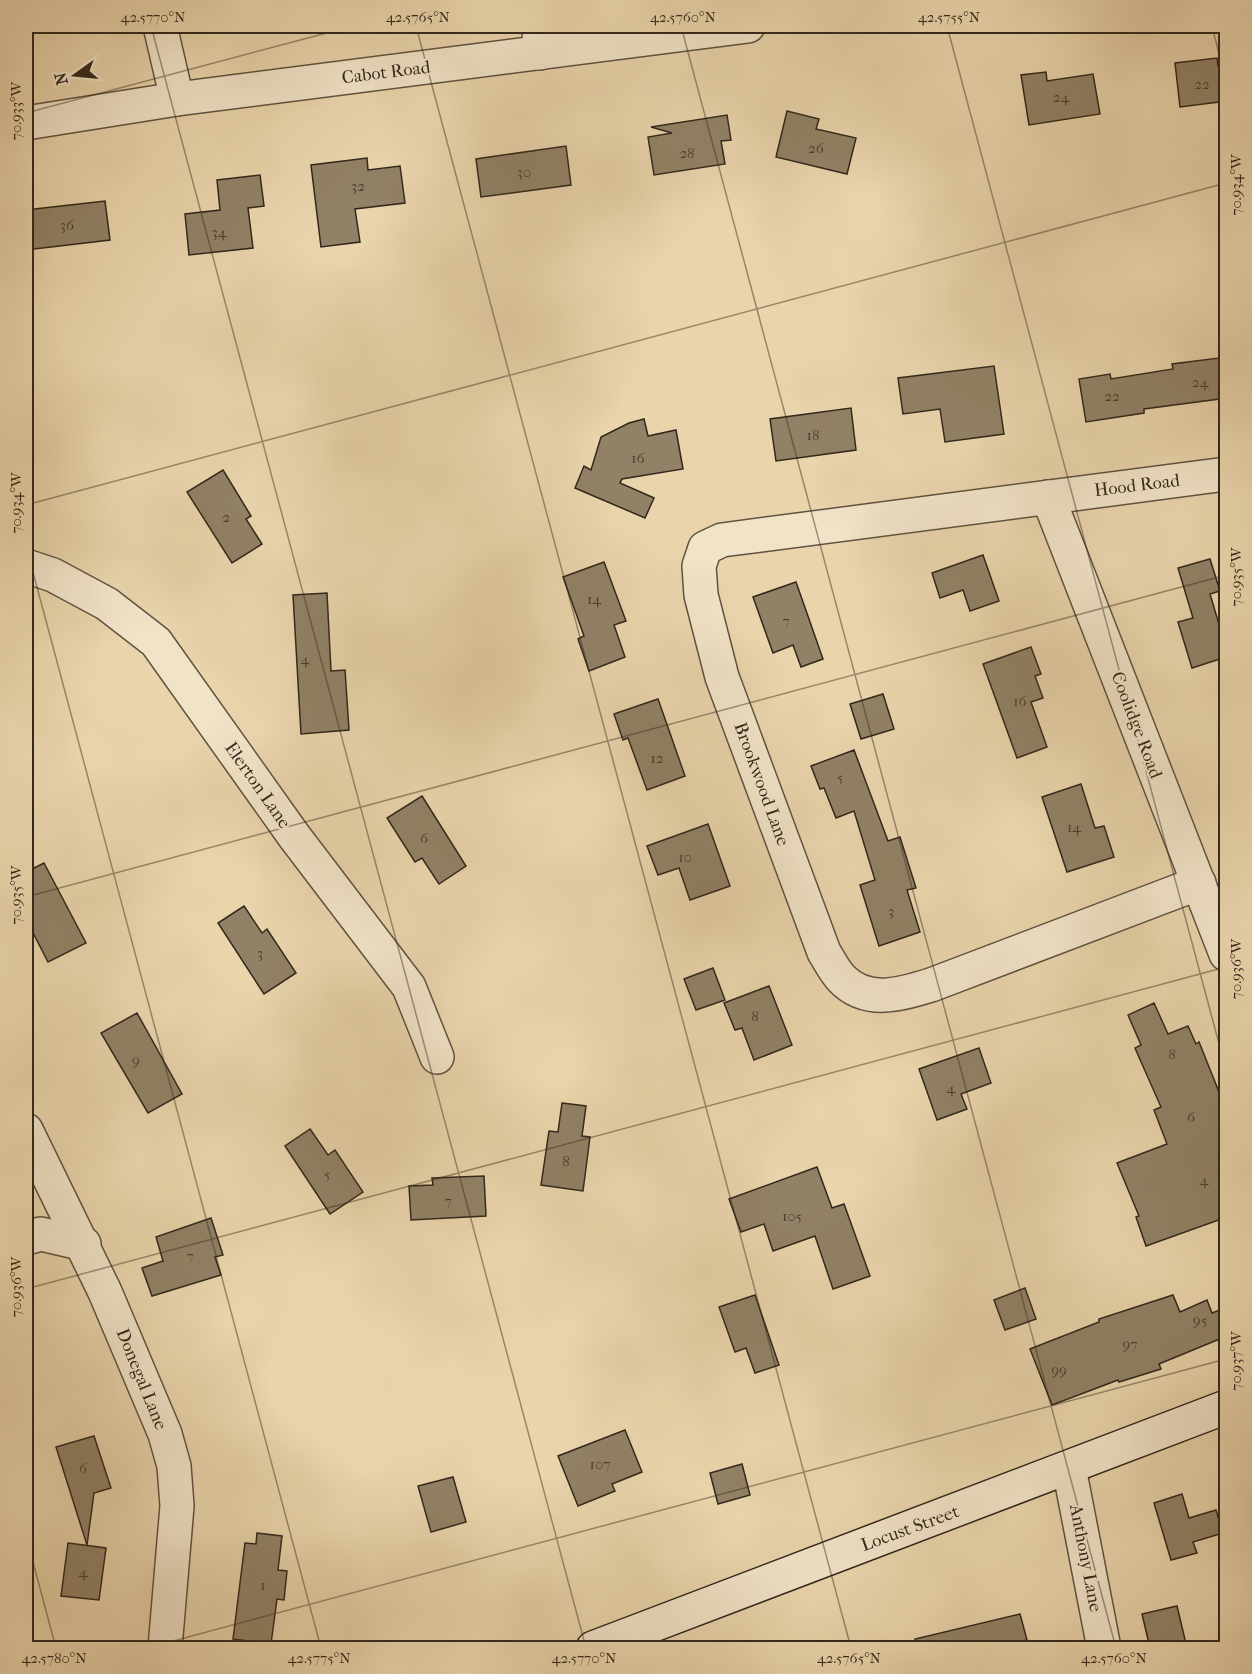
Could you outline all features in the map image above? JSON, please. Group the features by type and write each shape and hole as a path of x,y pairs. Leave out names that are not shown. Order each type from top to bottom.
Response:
{"street":[{"path":"160,26 177,99"},
{"name":"Cabot Road","path":"26,123 539,39 748,26"},
{"name":"Hood Road","path":"1048,496 1227,474"},
{"name":"Coolidge Road","path":"1048,496 1227,954"},
{"name":"Brookwood Lane","path":"1048,496 722,540 705,548 699,566 701,595 722,677 824,952 842,980 864,993 893,997 931,985 1198,883"},
{"name":"Elerton Lane","path":"26,566 53,575 107,604 156,642 294,836 409,987 437,1057"},
{"name":"Donegal Lane","path":"26,1130 84,1244 128,1342 165,1434 174,1466 177,1506 165,1648"},
{"path":"26,1238 41,1233 84,1244"},
{"name":"Locust Street","path":"593,1648 1227,1407"},
{"name":"Anthony Lane","path":"1069,1468 1104,1648"}],"building":[{"path":"1217,58 1218,66 1227,65 1227,101 1180,107 1175,63"},
{"path":"1046,72 1047,81 1093,74 1100,114 1029,125 1021,75"},
{"path":"787,111 819,119 816,129 856,138 847,174 776,157"},
{"path":"727,115 731,140 721,141 725,164 654,175 648,137 672,133 651,127"},
{"path":"566,146 571,185 481,197 476,159"},
{"path":"367,158 368,170 400,166 405,203 355,209 360,242 321,247 311,165"},
{"path":"260,175 264,206 248,208 253,248 189,255 185,214 220,210 217,180"},
{"path":"105,201 110,240 26,250 26,210"},
{"path":"1227,357 1227,398 1144,409 1144,413 1086,422 1079,379 1110,374 1111,379 1173,369 1172,364"},
{"path":"994,366 1004,434 945,442 940,409 903,414 898,378"},
{"path":"851,408 856,450 776,461 770,419"},
{"path":"644,419 648,436 676,430 683,469 622,479 620,483 654,498 645,518 575,488 584,466 591,470 601,437 629,423"},
{"path":"223,470 251,516 246,519 262,544 232,563 187,492"},
{"path":"983,555 999,601 970,611 963,590 940,598 932,573"},
{"path":"1210,559 1220,591 1210,594 1226,648 1221,650 1223,658 1192,668 1178,622 1193,618 1178,568"},
{"path":"604,562 626,621 614,625 625,657 589,671 578,639 584,636 563,577"},
{"path":"796,582 823,659 801,667 793,645 773,653 753,597"},
{"path":"327,593 331,671 345,670 349,730 301,734 293,595"},
{"path":"1031,647 1041,674 1035,676 1043,698 1031,702 1047,747 1017,758 983,664"},
{"path":"883,694 894,729 861,739 850,704"},
{"path":"658,699 685,776 647,790 628,738 623,740 614,714"},
{"path":"854,750 888,841 900,837 916,888 907,890 920,932 879,946 860,885 875,880 854,811 836,818 824,788 820,789 811,766"},
{"path":"1081,784 1095,828 1104,826 1114,857 1067,872 1042,797"},
{"path":"422,796 466,866 439,884 422,858 415,862 387,818"},
{"path":"708,824 730,886 690,900 679,868 658,875 647,846"},
{"path":"44,863 86,943 48,962 26,919 26,872"},
{"path":"244,906 262,933 267,929 296,973 264,994 218,923"},
{"path":"713,968 725,1000 696,1010 684,979"},
{"path":"769,986 792,1045 754,1060 742,1028 735,1030 724,1003"},
{"path":"1154,1003 1168,1034 1188,1026 1196,1044 1199,1042 1227,1112 1227,1217 1146,1246 1136,1217 1139,1216 1117,1163 1167,1144 1154,1110 1161,1107 1135,1048 1141,1045 1128,1015"},
{"path":"137,1013 182,1094 148,1113 101,1033"},
{"path":"979,1048 991,1083 961,1094 967,1109 937,1120 919,1069"},
{"path":"562,1103 586,1106 582,1136 590,1137 583,1191 541,1185 549,1131 558,1132"},
{"path":"310,1129 328,1155 335,1150 363,1192 330,1214 285,1146"},
{"path":"817,1167 832,1208 844,1204 870,1276 833,1289 815,1236 773,1251 764,1224 741,1232 729,1199"},
{"path":"484,1176 486,1216 411,1220 409,1186 433,1185 432,1178"},
{"path":"211,1218 223,1255 215,1257 221,1275 152,1296 142,1268 163,1261 156,1237"},
{"path":"1025,1288 1036,1319 1005,1330 994,1300"},
{"path":"755,1295 779,1365 755,1373 746,1348 735,1352 719,1307"},
{"path":"1173,1295 1180,1312 1207,1300 1212,1313 1220,1310 1227,1326 1227,1336 1159,1364 1161,1369 1119,1382 1118,1380 1052,1405 1030,1349 1099,1322 1099,1319"},
{"path":"625,1430 642,1472 612,1484 615,1491 578,1506 558,1456"},
{"path":"94,1436 111,1488 94,1493 87,1545 56,1447"},
{"path":"742,1464 750,1495 718,1504 710,1473"},
{"path":"453,1477 466,1522 431,1532 418,1486"},
{"path":"1182,1494 1189,1518 1216,1510 1223,1533 1193,1542 1197,1553 1171,1560 1154,1503"},
{"path":"257,1533 282,1536 278,1570 287,1571 284,1600 277,1599 271,1644 233,1639 245,1543 256,1544"},
{"path":"68,1543 106,1548 99,1600 61,1596"},
{"path":"1177,1606 1187,1648 1150,1648 1142,1614"},
{"path":"1020,1614 1027,1640 995,1648 916,1648 915,1639"}]}
